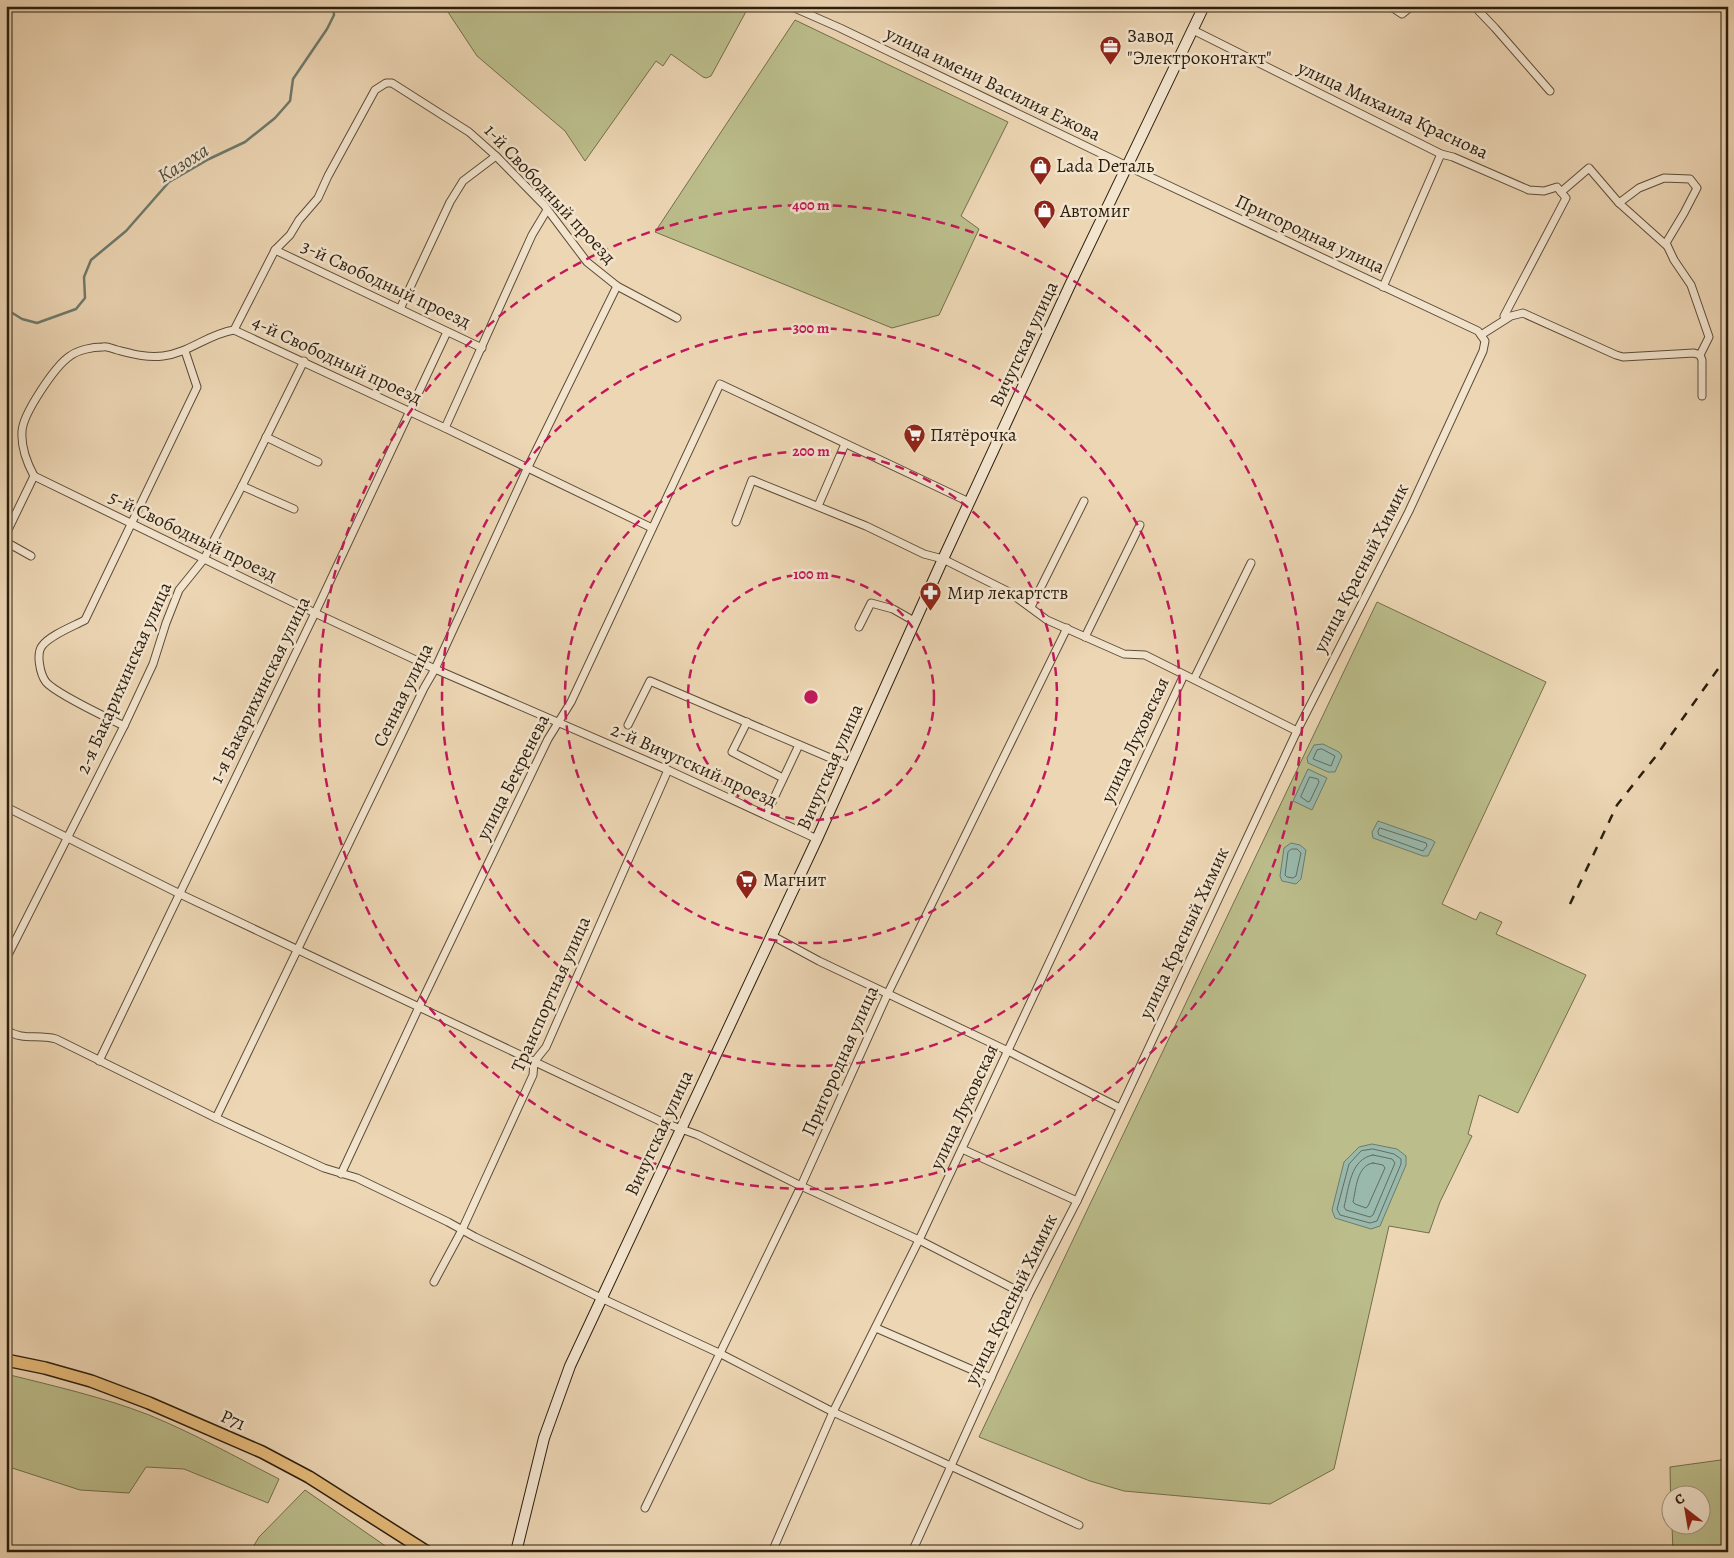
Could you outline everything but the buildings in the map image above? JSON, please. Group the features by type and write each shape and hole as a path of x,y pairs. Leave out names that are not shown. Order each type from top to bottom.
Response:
{"main road":[{"name":"Вичугская улица","path":"516,1552 544,1438 556,1400 570,1366 817,839 969,502 1204,6"},
{"name":"Р71","path":"6,1360 45,1368 91,1381 149,1403 262,1452 309,1477 428,1552"}],"street":[{"name":"улица имени Василия Ежова","path":"790,6 1127,166"},
{"path":"1390,6 1402,14 1412,6"},
{"path":"1474,6 1496,28 1550,91"},
{"name":"улица Михаила Краснова","path":"1193,30 1441,154 1529,190 1559,190"},
{"name":"1-й Свободный проезд","path":"275,250 290,235 318,198 375,90 386,83 392,83 469,132 496,156 547,210 581,255 617,286 678,318"},
{"path":"1383,287 1441,154"},
{"path":"400,309 454,195 463,181 496,156"},
{"name":"Пригородная улица","path":"1127,166 1480,333"},
{"path":"1504,316 1566,198 1559,190 1589,168 1619,202 1667,246 1691,285 1709,337 1700,355 1702,360 1702,396"},
{"path":"1619,202 1638,188 1664,178 1690,179 1697,188 1666,243 1667,246"},
{"path":"446,428 532,235 547,210"},
{"path":"234,330 275,250"},
{"name":"3-й Свободный проезд","path":"275,250 482,348"},
{"name":"Сенная улица","path":"216,1118 424,688 435,669 528,467 617,286"},
{"path":"1480,333 1511,316 1523,313 1623,357 1694,353 1700,355"},
{"name":"4-й Свободный проезд","path":"34,476 26,459 22,433 24,420 54,371 69,356 77,351 104,346 144,357 163,356 185,351 213,336 234,330 446,428 652,528"},
{"name":"1-я Бакарихинская улица","path":"99,1061 448,332"},
{"name":"улица Красный Химик","path":"912,1552 1028,1296 1077,1201 1297,731 1409,511 1484,351 1485,341 1480,333"},
{"path":"124,726 60,692 46,682 39,658 39,651 43,644 85,620 197,387 185,351"},
{"name":"2-я Бакарихинская улица","path":"6,959 124,726 153,664 179,590 204,559 304,361"},
{"name":"улица Бекренева","path":"342,1174 419,1006 543,748 571,702 720,384 845,444"},
{"path":"266,437 318,462"},
{"path":"818,506 845,444 969,502"},
{"path":"6,534 34,476"},
{"name":"5-й Свободный проезд","path":"34,476 315,613 435,669 558,722"},
{"path":"736,522 752,480 866,526 924,554 943,559 1009,592 1047,620 1124,654 1145,655 1297,731"},
{"path":"242,486 294,509"},
{"path":"1031,607 1084,501"},
{"path":"1085,637 1140,525"},
{"path":"6,542 32,556"},
{"path":"1194,679 1250,563"},
{"path":"859,627 871,603 893,609 914,621"},
{"name":"Пригородная улица","path":"645,1508 801,1186 888,993 1067,628"},
{"name":"улица Луховская","path":"772,1552 833,1412 919,1240 1184,675"},
{"path":"628,725 650,681 849,766"},
{"name":"2-й Вичугский проезд","path":"558,722 668,770 817,839"},
{"path":"747,722 732,752 783,778"},
{"path":"766,815 799,745"},
{"name":"Транспортная улица","path":"434,1282 462,1230 533,1075 534,1062 546,1047 668,770"},
{"path":"6,807 180,894 534,1062 919,1240 1028,1296"},
{"path":"771,935 819,961 1008,1051 1120,1108"},
{"path":"6,1030 26,1038 46,1036 56,1039 216,1118 342,1174 357,1178 601,1298 721,1354 833,1412 1079,1525"},
{"path":"962,1149 1077,1201"},
{"path":"876,1328 991,1378"}],"green space":[{"path":"444,6 749,6 711,76 703,77 671,54 663,66 656,61 585,161 565,131 477,56"},
{"path":"795,20 1008,122 961,216 979,229 939,315 892,328 655,232"},
{"path":"1377,602 1546,682 1442,904 1476,920 1480,912 1502,922 1496,934 1586,975 1518,1113 1479,1095 1468,1134 1472,1136 1440,1202 1429,1233 1389,1226 1334,1469 1270,1504 1124,1491 1090,1481 979,1437"},
{"path":"6,1374 96,1397 149,1415 198,1437 279,1479 268,1503 184,1469 146,1467 129,1493 80,1490 6,1466"},
{"path":"1728,1459 1728,1552 1673,1552 1672,1536 1712,1536 1712,1486 1670,1486 1670,1467"},
{"path":"305,1490 394,1552 250,1552 259,1537"}],"water":[{"path":"1323,744 1339,752 1342,756 1335,772 1328,772 1308,763 1307,758 1314,745"},
{"path":"1308,769 1327,778 1312,810 1293,801"},
{"path":"1378,821 1435,842 1428,856 1423,856 1373,838 1372,832"},
{"path":"1291,843 1300,845 1306,850 1301,879 1296,884 1282,881 1280,876 1284,848"},
{"path":"1372,1144 1397,1149 1406,1156 1406,1165 1380,1226 1371,1229 1335,1218 1332,1210 1344,1162 1359,1147"}],"waterway":[{"name":"Казоха","path":"6,309 22,319 37,323 76,309 85,298 84,277 91,260 126,231 169,182 209,159 245,142 275,118 290,101 293,79 327,29 334,15 333,6"}],"railway":[{"path":"1570,904 1617,805 1656,756 1728,655"}],"place":[{"name":"Завод \"Электроконтакт\"","path":"1111,66"},
{"name":"Lada Dеталь","path":"1040,185"},
{"name":"Автомиг","path":"1044,230"},
{"name":"Пятёрочка","path":"914,454"},
{"name":"Мир лекартств","path":"931,612"},
{"name":"Магнит","path":"747,899"}]}
